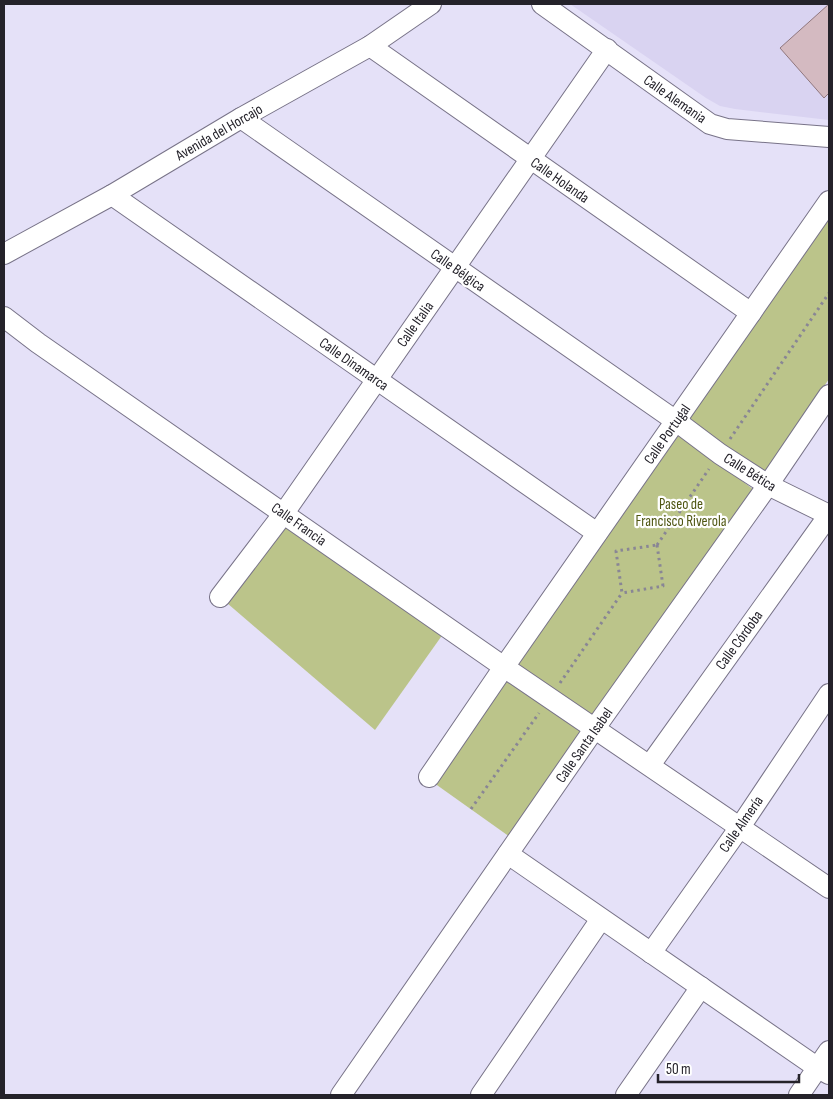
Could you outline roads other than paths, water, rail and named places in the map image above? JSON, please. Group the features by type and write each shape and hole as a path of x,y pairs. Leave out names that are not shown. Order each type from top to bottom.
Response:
{"street":[{"name":"Avenida del Horcajo","path":"4,254 112,195 241,118 370,46 430,4"},
{"name":"Calle Alemania","path":"542,4 710,124 727,129 829,137"},
{"name":"Calle Holanda","path":"370,46 530,160 751,313"},
{"name":"Calle Italia","path":"220,597 284,513 607,49"},
{"name":"Calle Bélgica","path":"241,118 676,421"},
{"name":"Calle Dinamarca","path":"112,195 598,533"},
{"name":"Calle Portugal","path":"429,777 829,201"},
{"name":"Calle Francia","path":"4,317 38,343 504,667 828,885"},
{"name":"Calle Santa Isabel","path":"341,1095 595,728 768,485 829,395"},
{"name":"Calle Bética","path":"676,421 720,454 768,485 829,515"},
{"name":"Calle Córdoba","path":"650,765 829,515"},
{"name":"Calle Almería","path":"651,953 740,827 829,694"},
{"path":"508,854 823,1071"},
{"path":"481,1095 601,919"},
{"path":"626,1095 701,987"},
{"path":"799,1095 823,1071 829,1051"}],"park label":[{"name":"Paseo de Francisco Riverola","path":"681,512"}]}
